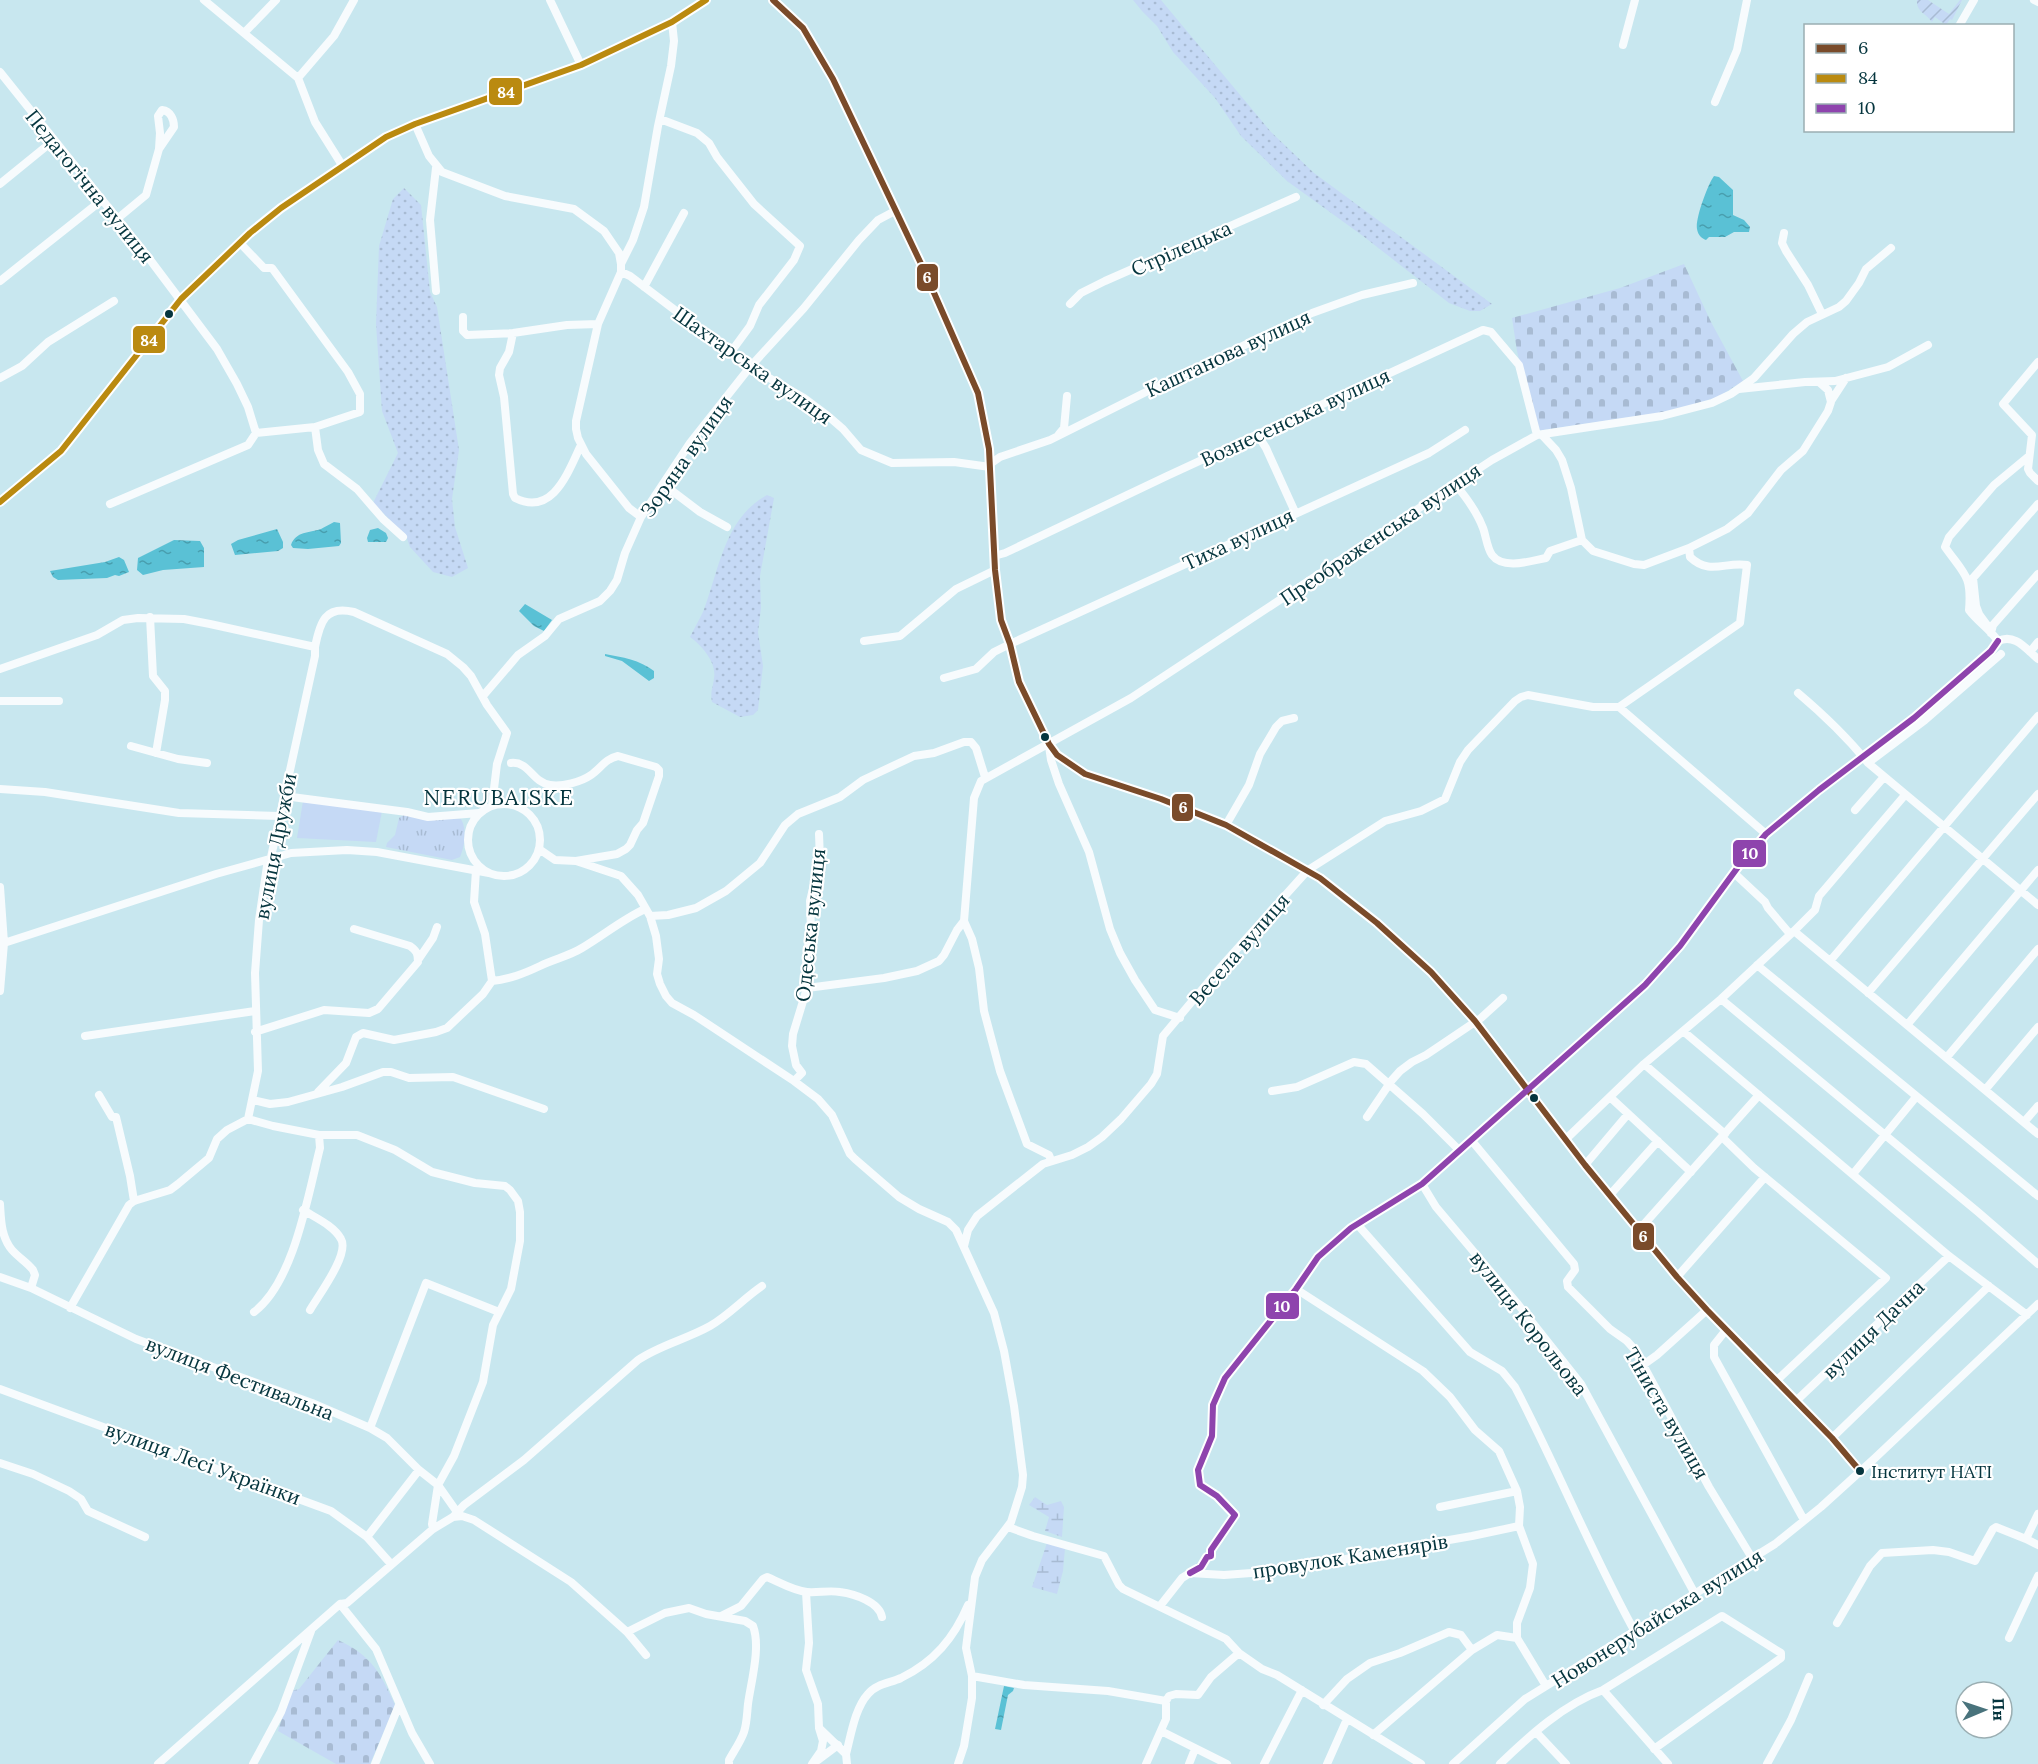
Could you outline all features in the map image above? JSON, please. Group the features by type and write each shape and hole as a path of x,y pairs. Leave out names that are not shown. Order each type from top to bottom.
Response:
{"street":[{"path":"204,0 298,78 315,122 342,165"},
{"path":"244,33 276,0"},
{"path":"298,78 334,36 354,0"},
{"path":"550,0 581,65"},
{"path":"0,502 62,452 181,299 281,208 386,137 415,124 581,65 672,22 706,0"},
{"path":"773,0 803,28 833,79 978,393 986,428 990,466 994,556 1001,620 1020,682 1048,744 1057,755 1085,774 1161,799 1226,825 1308,870 1343,894 1400,944 1437,978 1474,1021 1609,1196 1677,1277 1832,1438 1860,1471"},
{"path":"1623,45 1635,0"},
{"path":"1715,102 1734,59 1747,0"},
{"path":"1960,24 1974,0"},
{"path":"641,518 629,508 586,454 578,438 576,421 598,324 633,240 644,207 672,58 674,42 672,22"},
{"name":"Педагогічна вулиця","path":"0,72 181,299 217,350 237,384 256,433"},
{"path":"660,119 697,133 709,143 717,157 754,204 800,246 794,260 759,305 750,326 731,352"},
{"path":"415,124 436,168 504,196 574,209 604,231 619,253 621,268"},
{"path":"0,183 54,140"},
{"path":"117,219 146,195 159,149"},
{"path":"436,168 430,220 436,291"},
{"name":"Стрілецька","path":"1070,304 1081,293 1105,281 1296,197"},
{"path":"0,281 102,200"},
{"name":"Зоряна вулиця","path":"483,696 518,655 545,636 559,619 600,601 610,591 617,580 625,553 641,518 690,443 750,367 804,308 859,240 878,220 895,211"},
{"path":"644,287 684,213"},
{"path":"1784,234 1782,243 1808,285 1822,314"},
{"path":"110,504 248,445 256,433 315,428 358,414 362,408 360,394 348,372 272,268 264,268 240,243"},
{"name":"Преображенська вулиця","path":"985,777 1131,698 1492,459 1540,435 1693,410 1738,390 1754,378 1793,334 1807,322 1839,307 1846,301 1859,284 1866,269 1892,248"},
{"name":"Шахтарська вулиця","path":"621,268 750,367 804,399 843,429 861,450 892,463 954,462 990,466"},
{"name":"Каштанова вулиця","path":"990,466 1000,457 1050,440 1312,313 1362,295 1413,283"},
{"path":"0,378 22,366 48,342 114,301"},
{"path":"463,317 463,332 467,335 513,333 598,324"},
{"name":"Вознесенська вулиця","path":"994,556 1005,553 1483,330 1488,330 1519,365 1540,435"},
{"path":"513,333 509,351 499,375 504,397 515,498 536,502 547,500 562,481 581,446"},
{"name":"Преображенська вулиця","path":"1738,390 1835,381 1888,367 1928,345"},
{"path":"2038,362 2003,405 2035,432 2030,456 2030,473 2038,481"},
{"path":"1540,435 1556,450 1562,460 1571,488 1582,540 1593,551 1604,556 1644,565 1689,548 1726,529 1748,513 1781,470 1803,452 1847,377"},
{"path":"1819,382 1831,395 1831,402"},
{"path":"1058,435 1064,428 1068,396"},
{"path":"315,428 318,450 324,464 357,489 383,519 403,537"},
{"name":"Тиха вулиця","path":"944,678 976,669 994,652 1010,644 1295,512 1429,453 1465,430"},
{"path":"1257,434 1266,447 1295,512"},
{"path":"1990,630 1969,610 1970,584 1957,561 1945,547 1945,543 1994,485 2030,456"},
{"path":"663,484 700,512 727,527"},
{"path":"1455,484 1479,519 1490,552 1500,561 1521,563 1546,558 1550,551 1582,540"},
{"path":"1998,641 1979,614 1973,578 2038,504"},
{"path":"1689,548 1690,558 1708,567 1747,565 1740,623 1619,707 1766,834"},
{"path":"864,641 900,636 956,589 995,570"},
{"path":"1991,651 1990,630 2038,574"},
{"name":"вулиця Дружби","path":"248,1119 258,1071 255,1032 255,973 259,920 267,866 271,857 320,625 329,614 337,610 354,612 447,654 471,676 483,696"},
{"path":"150,617 153,676 165,692 156,753"},
{"path":"0,669 97,635 123,620 150,617 210,624 315,646"},
{"path":"1865,760 1991,651 1998,641 2007,638 2015,640 2038,659"},
{"path":"2030,652 2038,642"},
{"path":"1160,1606 1182,1578 1201,1567 1207,1557 1211,1556 1211,1550 1235,1515 1217,1496 1200,1485 1198,1481 1198,1470 1212,1436 1213,1405 1225,1378 1296,1289 1318,1257 1357,1224 1422,1184 1645,985 1680,946 1766,834 1865,760 1925,720 2001,654"},
{"path":"1798,693 1827,718 1865,760 1884,777 2038,905"},
{"name":"Весела вулиця","path":"964,1246 968,1230 976,1216 1051,1160 1072,1155 1088,1147 1121,1119 1151,1084 1159,1066 1163,1036 1308,870 1385,820 1440,803 1445,799 1460,762 1468,750 1521,697 1528,695 1593,707 1619,707"},
{"path":"483,696 507,733 497,764 492,805"},
{"path":"0,701 59,701"},
{"path":"1830,961 2038,716"},
{"path":"1226,825 1249,785 1260,754 1276,727 1282,721 1294,718"},
{"path":"492,981 509,980 543,964 558,960 579,950 623,920 648,913 668,915 696,908 726,891 760,863 785,825 798,814 840,797 863,780 914,756 934,753 964,742 971,742 974,744 985,777 977,788 974,798 964,921 972,939 979,968 984,1011 1000,1071 1028,1144 1048,1155 1051,1160"},
{"path":"1048,744 1050,760 1059,784 1089,852 1102,902 1120,953 1155,1010 1180,1018"},
{"path":"131,746 207,764"},
{"path":"511,763 525,766 535,780 553,786 577,782 592,775 603,763 618,756 656,767 659,770 643,823 630,845 617,854 576,861 555,860 539,849"},
{"path":"500,757 507,757 511,763"},
{"path":"498,769 506,769 511,763"},
{"path":"1855,810 1884,777"},
{"path":"0,789 45,792 179,813 279,816"},
{"path":"1868,993 2038,794"},
{"path":"1565,1140 1644,1064 1721,999 1815,910 1819,896 1905,795"},
{"path":"284,796 407,812 428,817 479,813"},
{"path":"3,943 271,857 291,853 347,850 377,852 476,870 489,873 506,876 519,873 532,862 539,849 538,828 529,813 510,804 492,805 479,813 468,831 468,845 475,862 489,873"},
{"name":"Одеська вулиця","path":"794,1081 802,1073 793,1056 793,1034 807,988 806,957 811,929 810,901 820,860 819,834"},
{"path":"576,861 621,876 638,895 648,913 656,936 659,959 657,974 666,996 672,1003 794,1081 826,1106 850,1154 855,1159 899,1197 948,1222 958,1233 994,1313 1014,1406 1023,1475 1016,1511 1008,1527 982,1560 975,1577 966,1648 972,1676 972,1698 958,1764"},
{"path":"318,1092 346,1063 356,1037 363,1033 394,1040 436,1032 447,1028 483,994 492,981 485,934 474,902 476,870"},
{"path":"1907,1025 2038,870"},
{"path":"1734,873 1765,902 1792,933 1830,961 2038,1134"},
{"path":"0,887 3,943 0,991"},
{"path":"807,988 884,978 917,971 939,962 964,921"},
{"path":"255,1032 324,1010 374,1012 418,962 433,938 436,927"},
{"path":"354,929 410,946 416,950 418,962"},
{"path":"1947,1057 2038,949"},
{"path":"1757,965 2038,1196"},
{"path":"1367,1117 1389,1084 1412,1062 1481,1018 1503,998"},
{"path":"1721,999 2038,1264"},
{"path":"85,1036 255,1011"},
{"path":"1986,1090 2038,1028"},
{"path":"1683,1031 1949,1256 1989,1286 2034,1311"},
{"path":"1272,1091 1297,1087 1354,1062 1366,1064 1423,1114 1460,1151"},
{"path":"1644,1064 1766,1177 1886,1278 1776,1381"},
{"path":"253,1100 261,1103 280,1103 342,1087 383,1072 391,1072 409,1078 453,1077 544,1109"},
{"path":"99,1095 112,1117 116,1117 134,1201"},
{"path":"1638,1231 1759,1095"},
{"path":"1610,1096 1691,1172"},
{"path":"1853,1174 1916,1097"},
{"path":"2024,1122 2038,1106"},
{"path":"1585,1165 1628,1114"},
{"path":"70,1308 129,1205 134,1201 170,1190 208,1158 217,1139 227,1130 248,1119 319,1135 357,1135 395,1150 432,1172 475,1184 505,1186 518,1202 520,1212 520,1241 511,1289 493,1325 483,1382 453,1456 438,1485 433,1529"},
{"path":"254,1312 273,1289 293,1253 320,1148 319,1135"},
{"name":"Тіниста вулиця","path":"1472,1141 1575,1264 1575,1270 1567,1281 1568,1287 1610,1329 1635,1350 1709,1487 1752,1558"},
{"path":"1609,1196 1658,1141"},
{"path":"1677,1277 1766,1177"},
{"name":"вулиця Корольова","path":"1422,1184 1436,1208 1517,1303 1581,1384 1695,1594"},
{"path":"0,1204 2,1230 7,1241 12,1250 33,1270 35,1275 31,1288"},
{"path":"303,1210 330,1227 341,1237 343,1243 341,1257 310,1310"},
{"path":"1357,1224 1470,1352 1502,1371 1515,1387 1635,1632"},
{"path":"958,1233 968,1230"},
{"name":"вулиця Дачна","path":"1796,1401 1949,1256"},
{"name":"вулиця Фестивальна","path":"0,1277 31,1288 136,1339 312,1403 370,1428 387,1438 419,1470 438,1485 455,1514"},
{"path":"370,1428 426,1283 499,1312"},
{"path":"158,1764 340,1604 347,1603 433,1529 524,1460 638,1360 651,1351 709,1326 734,1310 744,1299 762,1286"},
{"path":"1832,1438 1989,1286"},
{"path":"1296,1289 1423,1371 1450,1397 1475,1430 1499,1450 1518,1491 1519,1526 1532,1557 1533,1570 1530,1587 1517,1623 1517,1638 1546,1686"},
{"path":"1644,1365 1707,1310"},
{"name":"Новонерубайська вулиця","path":"1453,1764 1510,1711 1546,1686 1775,1544 1860,1471 2034,1311"},
{"path":"1726,1330 1714,1345 1713,1357 1804,1520"},
{"name":"вулиця Лесі Українки","path":"0,1389 331,1511 367,1537 391,1564"},
{"path":"0,1463 33,1474 69,1491 81,1499 88,1511 145,1537"},
{"path":"367,1537 419,1470"},
{"path":"1440,1507 1518,1491"},
{"path":"455,1514 474,1520 571,1582 627,1632 646,1655"},
{"path":"2026,1539 2038,1514"},
{"name":"провулок Каменярів","path":"1190,1573 1224,1575 1291,1570 1519,1526"},
{"path":"1008,1527 1104,1556 1123,1589 1226,1639 1239,1653 1262,1669 1277,1675 1421,1764"},
{"path":"1837,1623 1870,1566 1882,1553 1933,1550 1949,1552 1975,1561 1996,1527 2038,1545"},
{"path":"2009,1638 2038,1576"},
{"path":"721,1616 741,1606 759,1583 767,1577 806,1592 840,1592 850,1595 876,1605 882,1617"},
{"path":"806,1592 809,1643 806,1670 818,1704 819,1728 823,1741 821,1751 812,1764"},
{"path":"847,1764 846,1754 855,1721 866,1695 877,1687 900,1679 937,1655 952,1636 972,1599"},
{"path":"340,1604 376,1649 412,1733 430,1764"},
{"path":"627,1632 677,1610 689,1608 750,1623 753,1626 755,1635 754,1678 746,1725 729,1764"},
{"path":"1500,1764 1551,1720 1722,1616 1781,1653 1781,1658 1654,1749"},
{"path":"253,1764 281,1712 312,1629"},
{"path":"1323,1705 1347,1679 1370,1664 1449,1632 1461,1635 1472,1650"},
{"path":"1373,1735 1472,1650 1497,1635 1517,1638"},
{"path":"1146,1764 1166,1719 1166,1701 1172,1694 1198,1695 1211,1677 1239,1653"},
{"path":"972,1676 1034,1686 1108,1691 1166,1701"},
{"path":"1767,1764 1791,1720 1809,1677"},
{"path":"1264,1764 1302,1690"},
{"path":"1603,1690 1668,1764"},
{"path":"375,1764 399,1705"},
{"path":"1328,1764 1347,1719"},
{"path":"819,1728 846,1754"},
{"path":"1161,1731 1227,1764"},
{"path":"1536,1732 1566,1764"},
{"path":"812,1764 838,1745"},
{"path":"1189,1764 1195,1749"}],"green space":[{"path":"1133,0 1161,0 1271,132 1314,173 1492,304 1480,311 1470,311 1449,303 1287,181 1241,136 1215,98 1173,52 1157,26"},
{"path":"1917,0 1928,0 1949,14 1962,0 1952,20 1950,19 1947,24 1935,17 1932,22 1917,4"},
{"path":"404,188 421,205 430,292 437,307 459,450 452,499 455,527 468,568 452,577 433,572 410,547 406,536 373,503 398,453 382,411 376,324 379,246 393,199"},
{"path":"1684,264 1711,322 1743,381 1718,397 1672,411 1536,431 1517,351 1512,318 1620,288"},
{"path":"767,495 774,498 760,576 761,608 758,632 763,666 758,710 753,715 740,717 712,702 714,672 711,660 690,637 703,612 732,531 741,517"},
{"path":"303,801 382,811 376,842 297,838"},
{"path":"405,814 461,819 465,838 460,857 452,860 386,847 395,835 399,818"},
{"path":"1035,1497 1047,1505 1061,1501 1064,1507 1062,1537 1045,1531 1049,1517 1029,1505"},
{"path":"1047,1543 1065,1548 1063,1571 1057,1594 1032,1587"},
{"path":"338,1640 359,1652 374,1666 395,1705 370,1764 336,1764 278,1731 291,1691 299,1689"}],"water":[{"path":"1714,176 1719,177 1733,190 1733,215 1744,220 1750,227 1749,232 1734,232 1725,237 1709,237 1706,240 1699,235 1697,224 1700,210"},
{"path":"334,522 340,523 341,543 339,546 308,549 293,548 291,545 296,537 303,533 321,529"},
{"path":"378,528 386,533 388,538 386,542 368,542 370,530"},
{"path":"277,529 283,542 283,548 278,551 235,555 231,544"},
{"path":"174,540 200,541 204,548 204,567 163,570 143,575 137,570 138,558"},
{"path":"119,557 124,560 129,572 119,576 58,580 50,571 105,562"},
{"path":"525,604 552,620 544,631 534,626 519,611"},
{"path":"605,654 643,664 654,671 654,678 649,681 622,661 605,656"},
{"path":"1004,1686 1014,1688 1008,1695 1001,1730 995,1729"}],"transit line":[{"name":"84","path":"0,502 61,451 181,299 250,233 281,208 386,137 415,124 581,65 672,22 706,0"},
{"name":"6","path":"773,0 803,28 833,79 924,270 978,393 989,449 995,570 1001,620 1010,644 1019,682 1049,744 1057,755 1085,774 1161,799 1226,825 1320,878 1377,923 1431,972 1475,1021 1585,1165 1677,1277 1832,1438 1860,1471"},
{"name":"10","path":"1190,1573 1201,1567 1207,1557 1211,1556 1211,1550 1235,1515 1217,1496 1200,1485 1198,1470 1212,1436 1213,1405 1225,1378 1296,1289 1318,1257 1351,1228 1422,1184 1645,985 1680,946 1738,867 1766,834 1819,790 1914,718 1991,651 1998,641"}],"place":[{"name":"Інститут НАТІ","path":"1860,1471"}],"district":[{"name":"NERUBAISKE","path":"499,797"}]}
